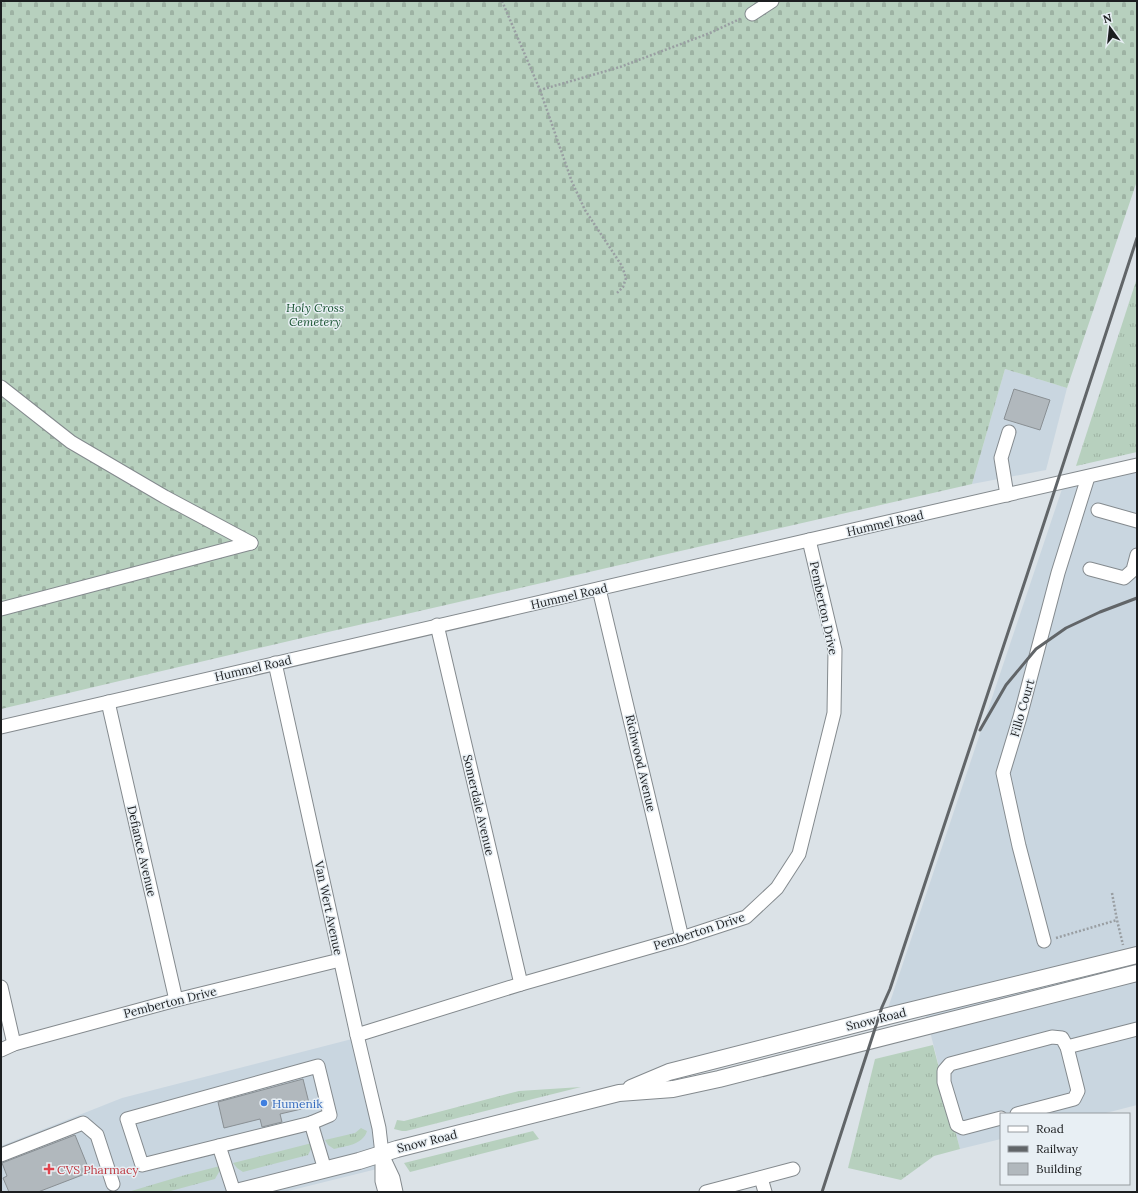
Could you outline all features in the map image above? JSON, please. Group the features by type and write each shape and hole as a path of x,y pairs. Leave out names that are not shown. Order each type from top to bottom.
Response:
{"main road":[{"name":"Snow Road","path":"619,1094 669,1072 1131,952"},
{"name":"Snow Road","path":"235,1192 359,1161 397,1149 619,1094 673,1089 719,1079 1137,973"}],"street":[{"path":"752,14 772,1"},
{"path":"1,609 251,543 165,497 71,442 2,388"},
{"path":"1007,495 1001,458 1009,432"},
{"name":"Hummel Road","path":"1,726 1137,465"},
{"name":"Fillo Court","path":"1044,941 1002,773 1020,717 1058,573 1088,477"},
{"path":"1098,510 1137,521"},
{"name":"Pemberton Drive","path":"357,1035 521,984 682,938 746,917 777,888 799,854 834,713 835,650 809,540"},
{"path":"1090,569 1124,578 1133,570 1137,555"},
{"name":"Richwood Avenue","path":"599,589 682,938"},
{"name":"Somerdale Avenue","path":"436,626 521,984"},
{"name":"Van Wert Avenue","path":"275,663 340,960 379,1128 382,1154 382,1181 385,1192"},
{"name":"Defiance Avenue","path":"108,702 176,1000"},
{"name":"Pemberton Drive","path":"1,1050 14,1044 176,1000 340,960"},
{"path":"1,987 14,1044"},
{"path":"1067,1046 1137,1029"},
{"path":"1000,1118 963,1128 957,1125 944,1082 944,1071 950,1064 1052,1037 1062,1038 1067,1046 1078,1091 1074,1099 1021,1113"},
{"path":"318,1066 330,1115 311,1123 219,1146 142,1166 127,1119 318,1066"},
{"path":"1,1155 83,1123 97,1135 114,1184"},
{"path":"311,1123 325,1170"},
{"path":"219,1146 235,1192"},
{"name":"Van Wert Avenue","path":"382,1154 393,1178 396,1192"},
{"path":"706,1192 793,1169"},
{"path":"761,1178 765,1192"}],"path":[{"path":"502,1 540,90 572,182 585,210 622,266 626,278 623,287 617,293"},
{"path":"540,90 620,67 710,33 752,14"},
{"path":"1112,893 1117,920 1131,952"},
{"path":"1044,941 1117,920"}],"shaded area":[{"path":"1005,369 1067,388 1046,470 972,484"},
{"path":"1137,469 1137,1105 1106,1113 1000,1113 1000,1139 960,1149 923,1004 886,1014 1063,486"},
{"path":"352,1039 381,1168 284,1192 1,1192 1,1146 122,1098"}],"green space":[{"name":"Holy Cross Cemetery","path":"1,1 1137,1 1137,181 1067,388 1005,369 972,484 302,638 1,709"},
{"path":"1137,278 1137,452 1076,466"},
{"path":"933,1045 960,1149 934,1156 901,1180 848,1168 875,1059"},
{"path":"581,1087 406,1131 394,1129 397,1120 404,1121 519,1091"},
{"path":"361,1128 367,1131 365,1136 353,1144 334,1149 328,1145 325,1140 355,1133"},
{"path":"533,1131 539,1139 410,1172 404,1163"},
{"path":"312,1143 308,1155 243,1172 233,1163"},
{"path":"220,1166 219,1172 215,1179 167,1192 128,1192 185,1175"}],"building":[{"path":"1014,389 1050,400 1040,430 1004,419"},
{"name":"Humenik","path":"303,1079 310,1107 280,1114 282,1122 262,1127 260,1119 224,1128 218,1102"},
{"path":"75,1135 90,1172 38,1192 9,1192 3,1178 7,1176 2,1163"}],"railway":[{"path":"822,1192 882,1007 890,989 1027,575 1137,238"},
{"path":"980,730 1006,685 1036,649 1066,628 1100,612 1137,598"}],"place":[{"name":"Humenik","path":"264,1103"},
{"name":"CVS Pharmacy","path":"49,1169"}]}
